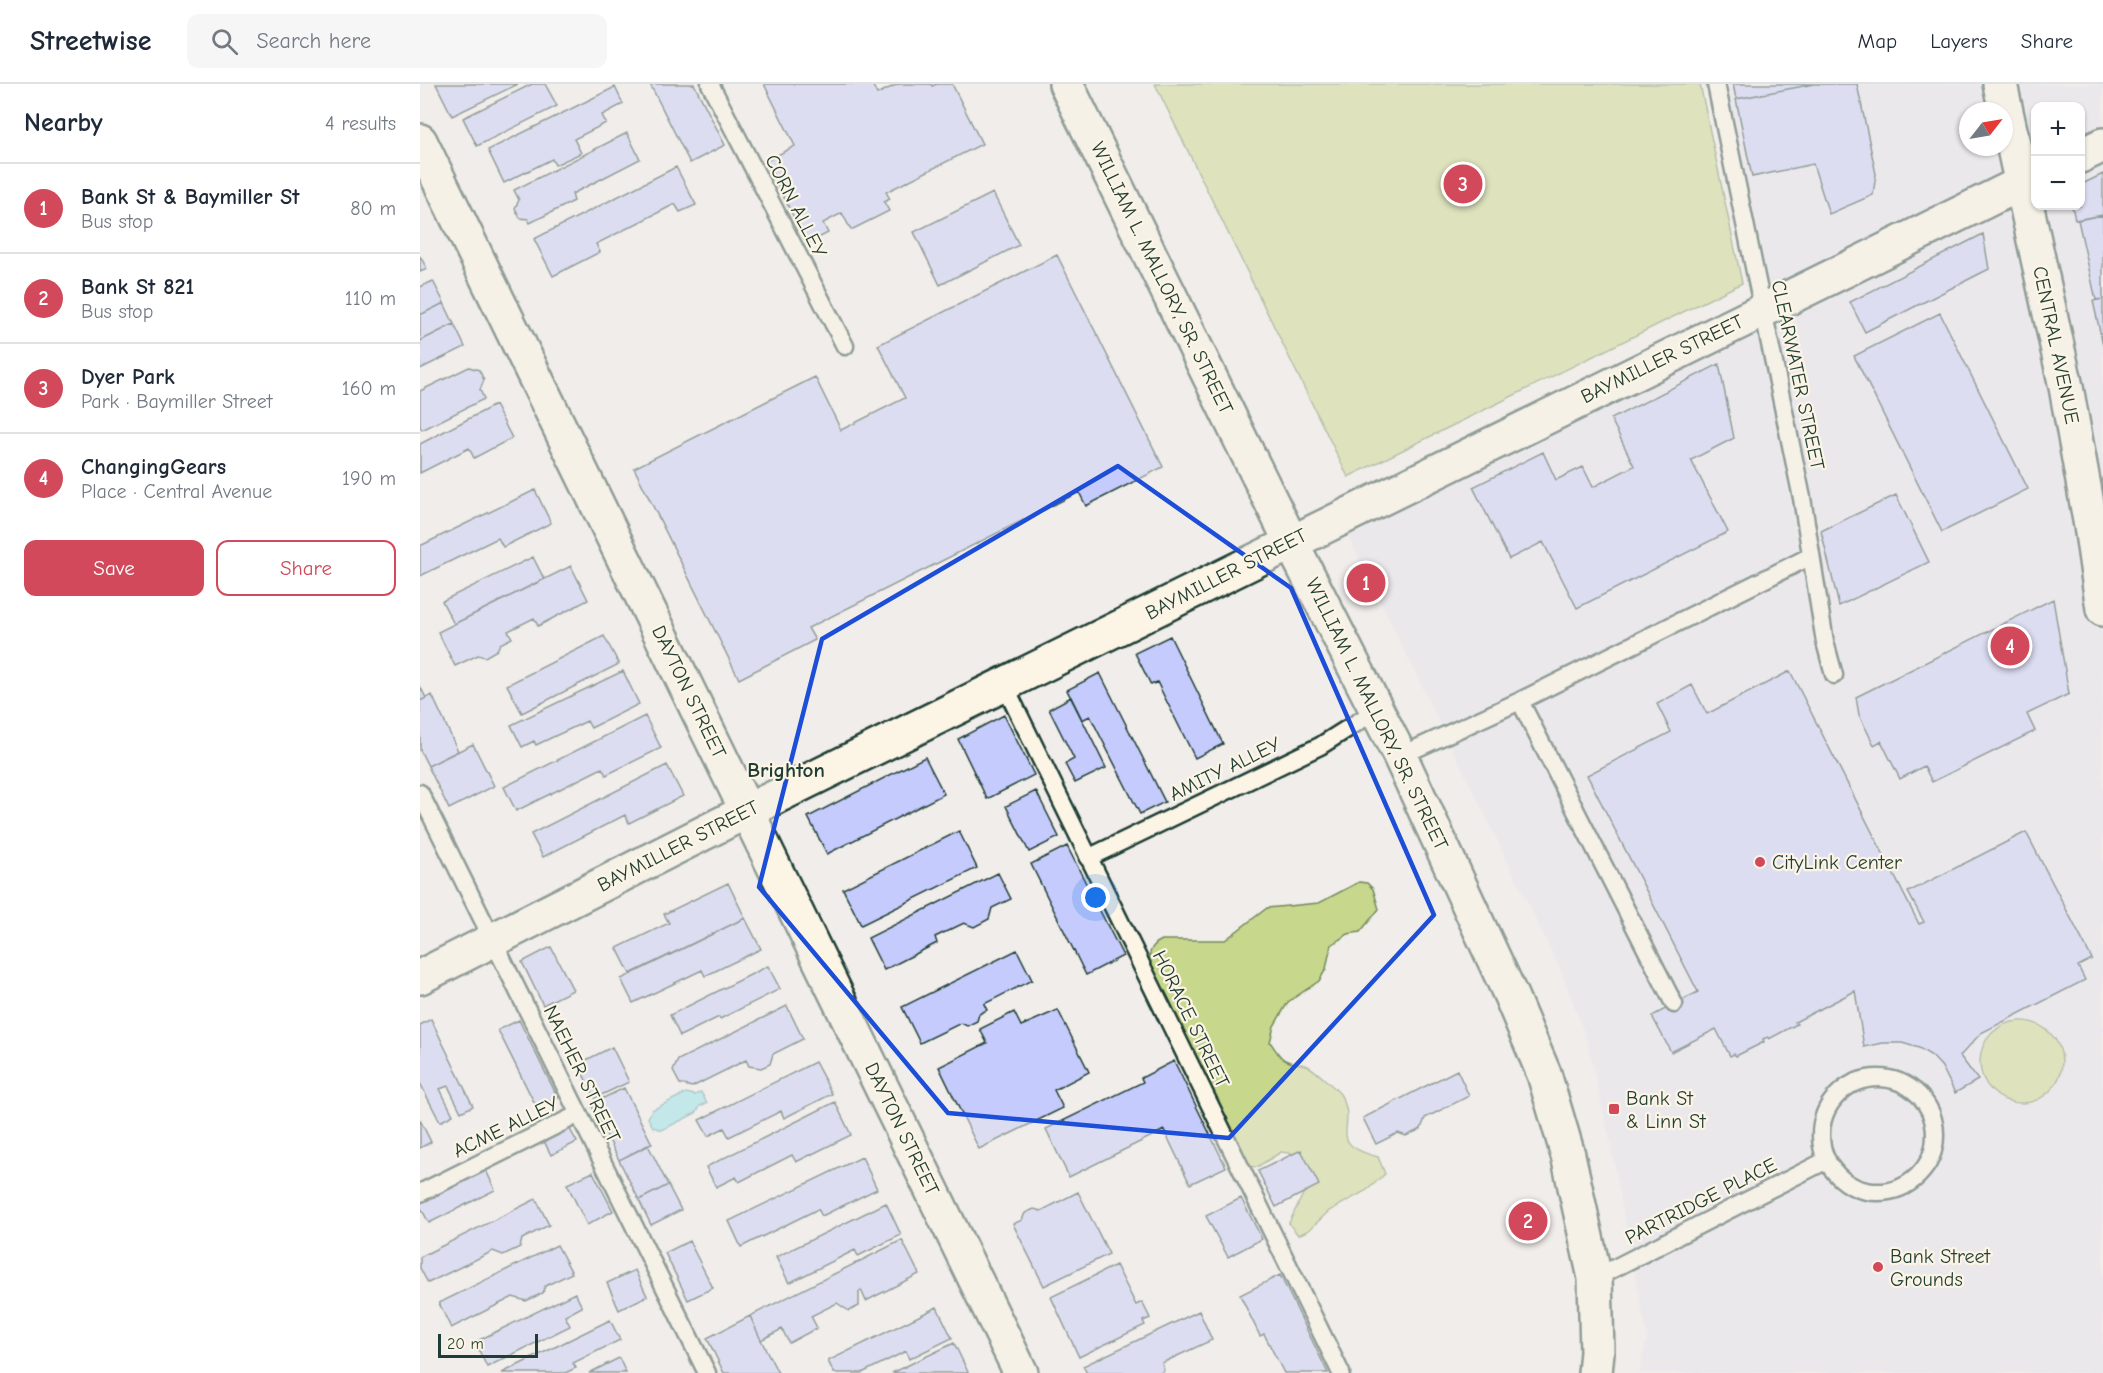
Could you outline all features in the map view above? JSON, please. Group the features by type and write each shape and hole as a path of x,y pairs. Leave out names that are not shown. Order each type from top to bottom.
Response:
{"street":[{"name":"WILLIAM L. MALLORY, SR. STREET","path":"1066,84 1291,542 1400,756 1511,996 1544,1074 1568,1155 1595,1278 1597,1352 1595,1373"},
{"name":"CENTRAL AVENUE","path":"2000,84 2028,179 2091,526 2103,609"},
{"name":"DAYTON STREET","path":"421,145 1021,1373"},
{"path":"2085,154 2103,145"},
{"name":"BAYMILLER STREET","path":"420,977 747,811 2028,179"}],"lane":[{"name":"CORN ALLEY","path":"710,84 845,346"},
{"name":"CLEARWATER STREET","path":"1716,84 1802,498 1826,642 1834,675"},
{"path":"1400,756 1520,701 1811,556"},
{"name":"HORACE STREET","path":"1004,684 1341,1373"},
{"path":"1520,701 1674,1004"},
{"name":"AMITY ALLEY","path":"1088,858 1320,746 1377,710"},
{"name":"NAEHER STREET","path":"420,794 707,1373"},
{"path":"1877,1077 1893,1079 1908,1085 1921,1096 1930,1109 1935,1125 1935,1142 1927,1164 1911,1182 1896,1189 1880,1192 1863,1190 1848,1184 1835,1173 1827,1160 1821,1136 1825,1112 1846,1086 1877,1077"},
{"name":"ACME ALLEY","path":"420,1193 579,1114"},
{"name":"PARTRIDGE PLACE","path":"1595,1278 1827,1160"}],"highlighted area":[{"path":"1118,466 1291,588 1434,915 1229,1138 948,1113 759,887 822,639"}],"shaded area":[{"path":"1707,84 2103,84 2103,1373 1639,1373 1647,1337 1609,1137 1587,1041 1560,969 1334,507 1752,302"}],"green space":[{"path":"1155,84 1700,84 1742,283 1348,477"},
{"path":"1359,882 1367,883 1373,889 1379,909 1360,932 1348,934 1331,945 1326,969 1319,981 1288,1002 1274,1026 1270,1042 1283,1059 1308,1066 1340,1094 1347,1116 1347,1139 1351,1145 1361,1151 1378,1157 1385,1174 1367,1190 1329,1211 1309,1230 1298,1235 1289,1223 1308,1184 1303,1155 1281,1152 1257,1167 1244,1166 1149,968 1150,955 1154,945 1162,940 1225,940 1267,908 1319,903"},
{"path":"2021,1021 2037,1024 2050,1033 2059,1046 2062,1062 2059,1078 2050,1091 2037,1100 2021,1103 2005,1100 1992,1091 1983,1078 1980,1062 1983,1046 1992,1033 2005,1024"}],"water":[{"path":"701,1092 707,1103 700,1106 696,1113 662,1130 653,1127 648,1118 652,1110 686,1093 695,1095"}],"building":[{"path":"436,84 518,84 452,116"},
{"path":"532,84 545,84 557,106 477,146 463,118"},
{"path":"650,84 694,84 725,145 690,163"},
{"path":"764,84 872,84 877,94 898,84 931,84 932,86 952,84 982,144 886,192 890,199 884,202 889,211 851,230 842,213 823,223 828,233 807,244 766,161 795,146"},
{"path":"1733,84 1814,84 1736,99"},
{"path":"1814,84 1857,84 1876,174 1873,195 1829,214 1813,164 1752,177 1736,99"},
{"path":"615,87 623,104 602,115 606,123 574,139 581,153 555,165 552,159 504,183 488,150"},
{"path":"627,133 640,159 572,194 574,201 530,223 528,219 520,218 515,208 519,200 514,190"},
{"path":"676,167 696,205 680,212 675,204 596,244 600,252 553,276 534,239"},
{"path":"2103,174 2103,215 2075,220 2073,210 2085,210 2085,183"},
{"path":"993,193 1019,245 940,285 914,232"},
{"path":"2103,215 2103,299 2096,300 2078,220"},
{"path":"1983,234 1989,269 1865,332 1850,302"},
{"path":"1057,255 1163,467 1086,506 1079,492 808,628 815,640 739,679 634,468 815,377 841,430 905,398 878,345"},
{"path":"420,256 427,269 420,272"},
{"path":"433,281 444,303 420,315 420,287"},
{"path":"2103,299 2103,345 2093,301"},
{"path":"444,303 454,324 420,341 420,315"},
{"path":"1940,313 2028,489 1942,532 1854,356"},
{"path":"454,324 465,347 420,369 420,341"},
{"path":"1719,364 1734,438 1691,460 1728,532 1577,608 1543,542 1509,559 1473,487 1543,452 1556,480 1583,467 1593,487 1634,466 1611,419"},
{"path":"469,367 479,370 484,380 480,390 484,399 422,430 420,391"},
{"path":"495,405 512,438 474,458 469,448 420,473 420,444"},
{"path":"535,490 551,523 503,547 498,538 420,576 420,546"},
{"path":"1896,495 1929,562 1839,606 1821,531"},
{"path":"533,557 544,579 454,624 442,601"},
{"path":"571,566 588,600 538,626 534,618 508,631 512,638 500,644 497,650 485,657 478,655 455,666 438,632"},
{"path":"2053,599 2069,694 2027,714 2035,731 1932,782 1924,766 1900,779 1881,741 1874,745 1859,715 1856,697"},
{"path":"604,636 619,664 522,713 507,685"},
{"path":"1170,636 1223,744 1195,758 1157,682 1151,685 1135,653"},
{"path":"623,671 639,704 591,728 587,721 536,745 534,741 522,747 511,725"},
{"name":"CityLink Center","path":"1790,671 1919,924 1924,922 1908,892 2026,832 2092,959 2078,966 2085,980 1981,1033 1960,1056 1978,1080 1955,1093 1942,1067 1932,1056 1919,1048 1902,1043 1883,1043 1864,1047 1855,991 1795,1022 1797,1024 1769,1039 1768,1037 1763,1039 1764,1042 1736,1056 1734,1054 1730,1056 1716,1029 1671,1052 1652,1016 1698,992 1587,775 1671,732 1657,704 1692,685 1707,714"},
{"path":"1100,673 1165,802 1140,814 1090,716 1082,720 1067,690"},
{"path":"420,686 426,698 420,701"},
{"path":"432,695 458,751 428,766 420,750 420,701"},
{"path":"1071,697 1106,768 1075,783 1065,764 1074,759 1049,709"},
{"path":"1004,715 1034,775 987,799 958,739"},
{"path":"645,716 661,748 606,775 602,768 516,811 504,787"},
{"path":"473,744 494,786 449,809 428,766"},
{"path":"925,757 944,794 827,854 808,817"},
{"path":"667,765 683,796 629,823 625,815 543,857 531,834"},
{"path":"1036,791 1059,837 1029,852 1006,806"},
{"path":"959,831 977,868 861,925 843,889"},
{"path":"1067,846 1123,956 1086,975 1031,864"},
{"path":"998,873 1011,899 992,908 989,919 974,927 964,923 935,937 937,943 884,970 868,938"},
{"path":"728,883 745,918 630,974 617,948 669,923 664,914"},
{"path":"745,918 761,949 705,976 702,970 633,1003 621,979"},
{"path":"551,947 573,990 543,1005 522,962"},
{"path":"1017,950 1032,980 984,1004 987,1010 979,1014 977,1021 967,1026 961,1023 920,1043 902,1007"},
{"path":"768,966 780,989 680,1036 670,1015"},
{"path":"787,1006 803,1039 773,1054 770,1064 761,1068 749,1066 746,1060 692,1087 680,1084 673,1071 678,1060"},
{"path":"1058,1010 1089,1072 1054,1090 1063,1108 979,1149 939,1067 987,1043 980,1029 1014,1012 1021,1026"},
{"path":"431,1019 473,1106 461,1112 448,1086 440,1089 453,1115 440,1122 420,1083 420,1025"},
{"path":"519,1020 558,1098 537,1108 498,1030"},
{"path":"612,1047 629,1082 595,1098 578,1064"},
{"path":"1174,1061 1226,1167 1190,1184 1164,1130 1069,1177 1046,1129 1143,1082 1141,1078"},
{"path":"815,1062 832,1094 784,1118 781,1111 729,1137 724,1128 708,1136 699,1120"},
{"path":"1457,1070 1469,1096 1425,1118 1421,1129 1406,1136 1398,1133 1376,1144 1363,1118"},
{"path":"624,1088 652,1144 619,1160 591,1104"},
{"path":"835,1102 851,1135 796,1162 792,1155 739,1182 736,1177 716,1187 706,1167"},
{"path":"420,1120 431,1142 420,1148"},
{"path":"567,1124 577,1142 551,1155 542,1137"},
{"path":"648,1145 668,1185 639,1200 619,1160"},
{"path":"1301,1150 1319,1185 1276,1207 1258,1171"},
{"path":"862,1157 877,1189 822,1216 818,1209 741,1247 729,1221"},
{"path":"485,1168 495,1190 429,1223 420,1206 420,1201"},
{"path":"593,1172 613,1211 587,1225 567,1184"},
{"path":"668,1185 681,1210 651,1225 639,1200"},
{"path":"1078,1192 1109,1254 1044,1286 1013,1224 1022,1220 1025,1213 1034,1209 1041,1211"},
{"path":"1241,1198 1262,1239 1228,1257 1206,1216"},
{"path":"536,1199 549,1225 522,1239 520,1247 503,1255 493,1251 428,1283 420,1268 420,1257"},
{"path":"886,1203 901,1235 858,1256 855,1250 789,1283 776,1257"},
{"path":"902,1240 919,1274 866,1301 861,1290 859,1306 849,1311 837,1303 811,1316 817,1328 789,1343 782,1329 761,1340 750,1316"},
{"path":"689,1241 713,1288 688,1300 665,1253"},
{"path":"557,1245 572,1273 545,1286 543,1293 526,1301 513,1297 451,1328 439,1303"},
{"path":"1116,1265 1136,1305 1142,1302 1150,1318 1143,1321 1145,1325 1079,1357 1051,1297"},
{"path":"635,1270 647,1296 619,1310 607,1283"},
{"path":"1280,1275 1328,1373 1284,1373 1264,1334 1260,1336 1240,1295"},
{"path":"575,1293 582,1307 565,1316 570,1326 487,1367 475,1342"},
{"path":"937,1307 952,1338 909,1359 906,1351 862,1373 834,1373 828,1361"},
{"path":"1199,1311 1212,1340 1162,1363 1164,1370 1161,1373 1087,1373 1083,1366"},
{"path":"750,1316 778,1373 724,1373 707,1338"},
{"path":"610,1320 620,1340 573,1363 576,1368 565,1373 502,1373"},
{"path":"954,1343 967,1373 892,1373"},
{"path":"619,1358 626,1373 589,1373"}],"place":[{"name":"Dyer Park","path":"1463,184"},
{"name":"Bank St & Baymiller St","path":"1366,583"},
{"name":"ChangingGears","path":"2010,646"},
{"name":"CityLink Center","path":"1760,862"},
{"name":"Bank St & Linn St","path":"1614,1109"},
{"name":"Bank St 821","path":"1528,1221"},
{"name":"Bank Street Grounds","path":"1878,1267"}],"district":[{"name":"Brighton","path":"786,770"}]}
